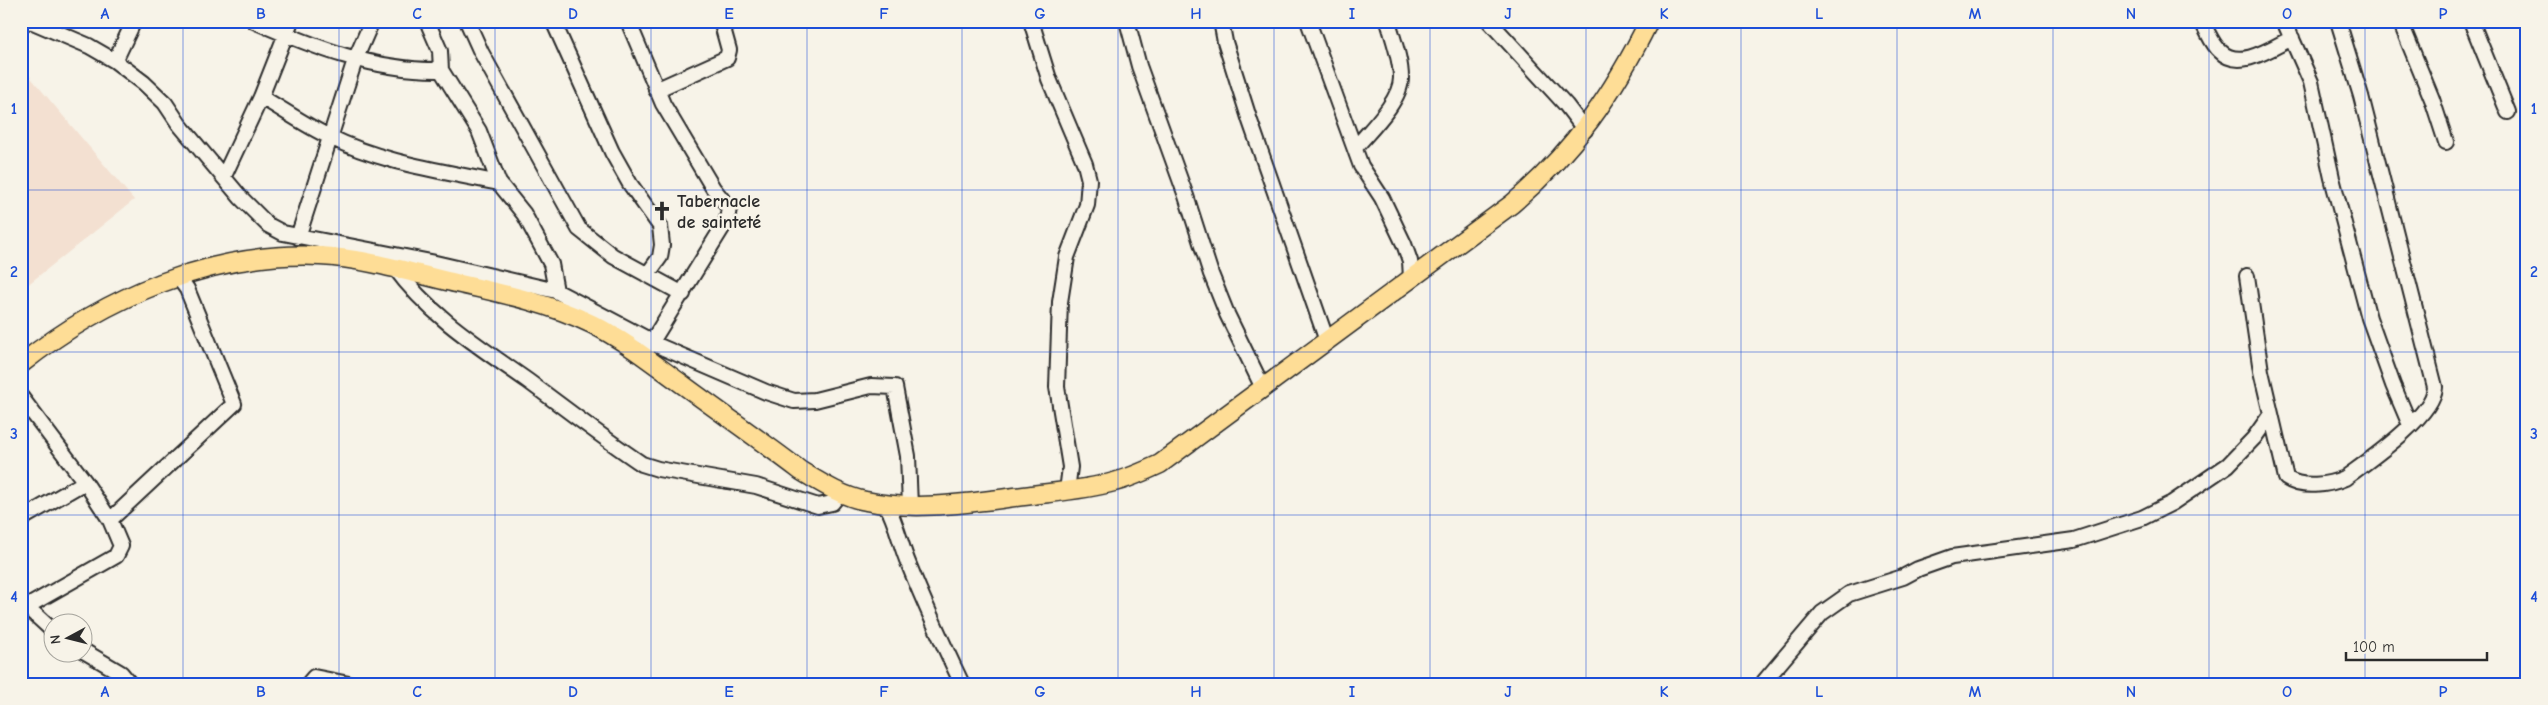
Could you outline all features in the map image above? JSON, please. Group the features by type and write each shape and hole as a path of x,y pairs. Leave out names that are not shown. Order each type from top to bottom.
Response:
{"main road":[{"path":"21,364 87,319 141,291 178,277 230,263 293,256 322,256 395,268 429,269 565,312 649,347 801,471 841,492 865,501 910,506 976,502 1067,491 1116,482 1160,464 1512,204 1554,166 1585,130 1619,79 1649,21"}],"street":[{"path":"21,22 33,21 58,31 115,61 158,95 179,124 241,198 268,225 283,233 429,269 556,291 649,347 794,401 815,400 871,386 895,387 908,456 910,506"},
{"path":"115,61 134,21"},
{"path":"254,21 285,36 355,60 420,71 441,70"},
{"path":"224,176 261,97 291,21"},
{"path":"298,237 355,60 372,21"},
{"path":"427,21 440,51 441,70 479,130 499,183 524,214 551,264 556,291"},
{"path":"466,21 481,52 580,229 613,256 683,294"},
{"path":"553,21 612,152 630,184 660,226 662,245 660,257 647,274"},
{"path":"628,21 656,90 708,181 729,208 727,220 649,347"},
{"path":"656,90 727,58 729,50 721,21"},
{"path":"1031,21 1049,78 1085,164 1089,180 1087,204 1068,257 1060,302 1057,387 1070,468 1067,491"},
{"path":"1127,21 1139,66 1186,196 1211,274 1227,314 1263,388"},
{"path":"1221,21 1225,42 1248,114 1327,341"},
{"path":"1308,21 1361,166 1382,198 1404,244 1410,261 1411,278"},
{"path":"1355,148 1378,121 1400,86 1401,77 1398,55 1388,21"},
{"path":"1489,21 1566,105 1585,130"},
{"path":"2201,21 2212,41 2221,52 2231,59 2241,60 2292,38"},
{"path":"2284,21 2311,82 2332,178 2369,318 2393,385 2410,425"},
{"path":"2247,276 2256,342 2286,478 2292,482 2303,484 2335,483 2345,478 2385,448 2410,425 2432,401 2435,387 2364,104 2338,21"},
{"path":"2400,21 2432,99 2446,142"},
{"path":"2471,21 2508,112"},
{"path":"261,97 330,138 382,157 499,183"},
{"path":"395,268 412,291 428,307 642,464 658,469 756,486 818,506 832,503 841,492"},
{"path":"110,520 234,404 187,289 178,277"},
{"path":"21,397 85,482 110,520 119,541 120,552 48,593 25,609 42,622"},
{"path":"1762,684 1816,619 1830,605 1849,594 1903,577 1918,569 1952,557 2074,540 2142,518 2166,507 2228,465 2250,443 2271,414"},
{"path":"21,519 85,482"},
{"path":"886,504 896,523 908,562 924,601 962,684"},
{"path":"92,656 121,673 130,684"},
{"path":"308,684 314,677 349,684"}],"shaded area":[{"path":"21,66 134,200 21,290"}],"place":[{"name":"Tabernacle de sainteté","path":"662,211"}]}
